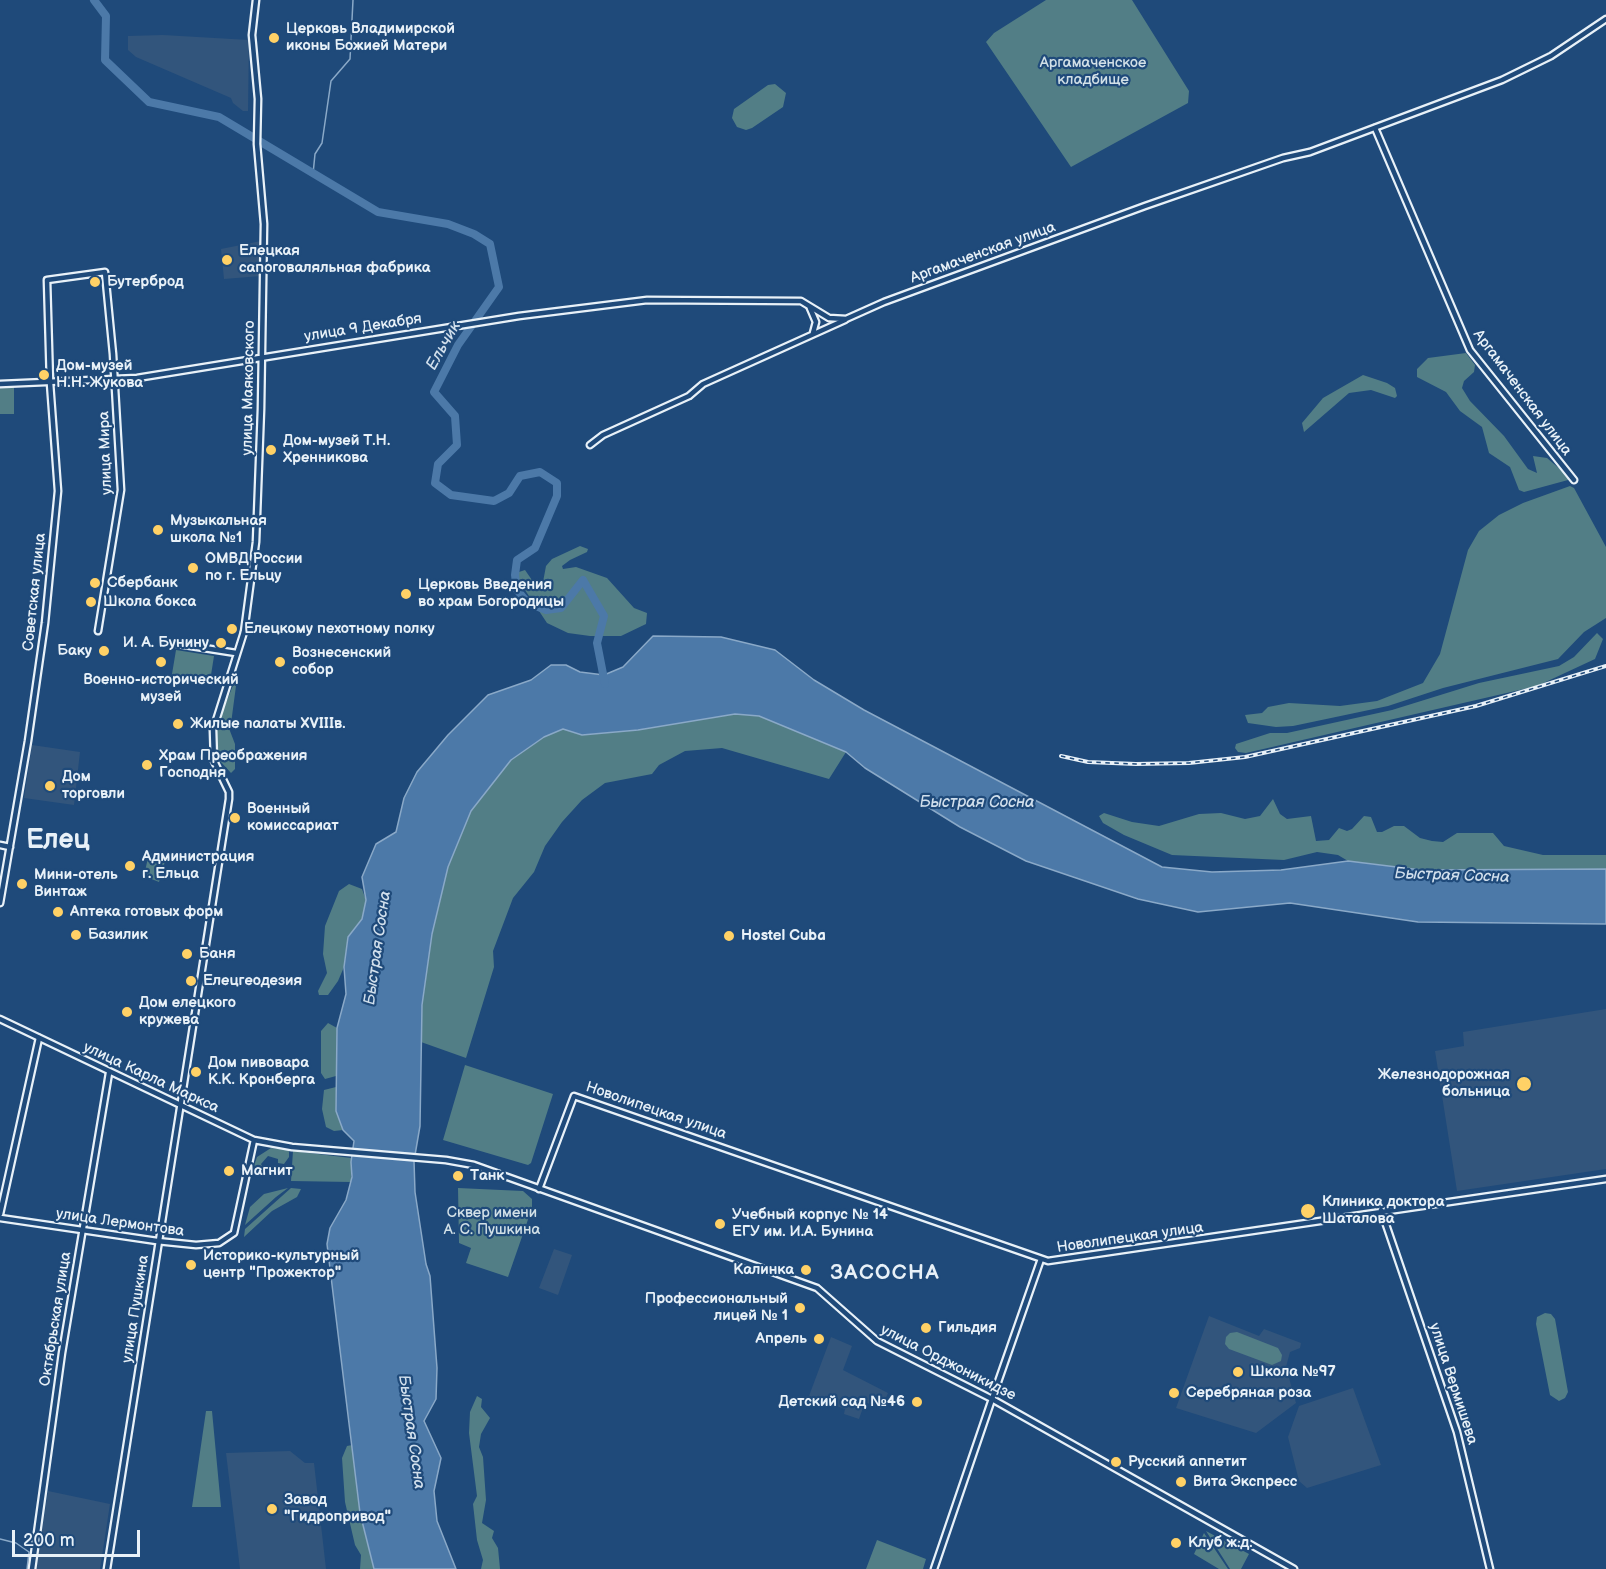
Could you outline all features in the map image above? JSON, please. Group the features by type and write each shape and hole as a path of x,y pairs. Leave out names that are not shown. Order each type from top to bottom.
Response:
{"street":[{"name":"улица Маяковского","path":"244,632 256,542 264,224 256,144 258,125 252,35 256,0"},
{"name":"Аргамаченская улица","path":"810,307 829,318 846,319 884,302 1145,206 1375,128 1502,80 1551,56 1606,18"},
{"name":"Аргамаченская улица","path":"1375,128 1470,350 1574,480"},
{"name":"Советская улица","path":"0,903 45,623 58,491 50,383 47,280 105,272"},
{"name":"улица Мира","path":"98,631 120,509 121,469 105,272"},
{"name":"улица 9 Декабря","path":"0,384 115,380 519,316 647,300 801,301 810,307"},
{"path":"810,307 816,322 811,335"},
{"path":"590,445 603,435 689,396 703,384 846,319"},
{"name":"улица Пушкина","path":"107,1569 229,800 228,792 214,761 212,738 244,632"},
{"path":"172,643 236,653"},
{"path":"0,845 10,847"},
{"name":"улица Карла Маркса","path":"0,1019 109,1073 254,1140 295,1148 446,1160"},
{"path":"0,1216 39,1038"},
{"name":"Октябрьская улица","path":"32,1569 82,1231 109,1073"},
{"name":"Новолипецкая улица","path":"539,1189 574,1096 1048,1262 1147,1249 1381,1210 1606,1179"},
{"name":"улица Лермонтова","path":"0,1216 82,1231 159,1241 219,1243 234,1233 254,1140"},
{"name":"улица Орджоникидзе","path":"446,1160 498,1173 817,1288 877,1341 992,1399 1294,1569"},
{"name":"улица Вермишева","path":"1381,1210 1457,1432 1490,1569"},
{"path":"934,1569 1041,1259"}],"shaded area":[{"path":"163,35 249,40 248,111 243,111 233,103 231,98 136,57 128,50 128,36"},
{"path":"261,241 261,276 224,279 221,249"},
{"path":"32,745 80,752 74,805 24,798"},
{"name":"Железнодорожная больница","path":"1606,1009 1606,1169 1457,1191 1435,1051 1464,1046 1463,1032"},
{"path":"554,1249 572,1255 558,1295 539,1288"},
{"name":"Школа №97","path":"1209,1316 1259,1336 1264,1329 1301,1343 1300,1348 1290,1352 1286,1367 1296,1403 1256,1433 1176,1408"},
{"path":"831,1337 852,1346 843,1370 888,1393 881,1409 865,1402 859,1419 844,1414 845,1409 809,1396"},
{"path":"1353,1388 1381,1465 1307,1488 1299,1481 1288,1437 1299,1406"},
{"name":"Завод \"Гидропривод\"","path":"290,1451 305,1463 314,1463 326,1569 240,1569 226,1453"},
{"path":"48,1491 110,1504 100,1569 36,1569"}],"green space":[{"name":"Аргамаченское кладбище","path":"1046,0 1132,0 1189,91 1188,103 1071,167 986,42 994,33"},
{"path":"775,84 786,93 783,107 752,128 746,130 737,127 732,118 734,109 768,85"},
{"path":"1466,353 1475,365 1474,372 1464,381 1462,388 1470,401 1504,436 1528,469 1537,473 1533,456 1547,458 1568,476 1568,480 1524,492 1519,490 1510,467 1489,453 1482,427 1460,411 1446,392 1417,377 1417,369 1428,358"},
{"path":"1363,375 1387,383 1395,388 1397,396 1395,398 1371,390 1349,393 1304,432 1302,423 1323,398"},
{"path":"14,387 14,414 0,414 0,388"},
{"path":"1570,486 1574,488 1606,547 1606,618 1584,632 1558,659 1443,688 1388,706 1293,726 1276,727 1248,723 1245,715 1262,713 1268,707 1289,703 1340,706 1377,701 1423,683 1440,654 1468,550 1479,531 1499,515 1523,503"},
{"path":"580,546 588,549 587,552 570,560 562,566 563,569 576,567 607,578 634,608 647,613 646,624 621,636 590,636 568,633 547,623 519,581 519,572 525,570 534,583 543,582 546,566 552,559"},
{"path":"1597,633 1603,639 1595,659 1537,686 1246,753 1238,752 1235,748 1236,744 1270,733 1287,733 1392,710 1479,683 1559,666 1574,657"},
{"path":"176,650 214,656 211,675 197,675 195,684 171,680"},
{"path":"234,683 236,686 230,731 235,744 235,769 231,773 220,761 216,747 217,725"},
{"path":"735,714 759,716 846,752 829,779 722,748 685,751 659,765 652,774 605,783 582,800 562,822 545,846 534,872 513,898 493,951 494,967 466,1058 421,1042 422,1005 432,934 448,867 471,811 511,760 544,737 563,729 582,735 638,730"},
{"path":"1273,799 1280,814 1287,819 1311,816 1316,841 1329,840 1339,828 1347,831 1352,829 1364,816 1371,817 1377,832 1394,826 1404,826 1420,838 1432,841 1443,842 1457,833 1493,833 1504,846 1543,855 1606,855 1606,869 1421,870 1348,861 1338,855 1317,852 1284,860 1172,855 1124,835 1103,823 1099,816 1104,813 1132,822 1159,826 1199,814 1221,813 1245,819 1260,816"},
{"path":"149,853 166,858 159,882 144,876"},
{"path":"349,884 362,889 366,900 362,919 348,937 344,967 338,981 328,995 319,995 318,991 327,973 323,954 325,926 339,891"},
{"path":"328,1023 337,1028 336,1076 325,1079 321,1073 321,1031"},
{"path":"465,1065 553,1094 531,1163 528,1165 443,1140"},
{"path":"336,1087 336,1111 343,1130 334,1131 326,1127 322,1109 324,1090"},
{"path":"271,1148 289,1150 289,1157 284,1164 268,1156 261,1164 263,1168 256,1172 254,1166 257,1157"},
{"path":"293,1151 351,1158 351,1182 291,1181"},
{"path":"288,1188 245,1225 250,1207 264,1194"},
{"path":"291,1188 301,1189 297,1197 272,1211 244,1237 245,1229"},
{"name":"Сквер имени А. С. Пушкина","path":"458,1188 523,1191 532,1199 532,1208 508,1277 466,1263 471,1248 459,1243"},
{"path":"1545,1313 1551,1314 1555,1319 1568,1392 1565,1398 1559,1401 1550,1395 1536,1324 1537,1317"},
{"path":"1237,1332 1278,1348 1282,1355 1281,1361 1272,1365 1229,1349 1225,1344 1226,1337 1230,1333"},
{"path":"477,1396 482,1399 481,1407 490,1418 481,1434 479,1447 483,1457 486,1500 482,1523 494,1531 492,1538 498,1548 500,1569 481,1569 483,1560 477,1540 473,1504 477,1496 469,1433 470,1412"},
{"path":"206,1411 212,1411 221,1507 192,1507"},
{"path":"352,1445 360,1513 374,1569 360,1569 361,1555 355,1545 345,1502 342,1458 347,1446"},
{"path":"1206,1531 1249,1554 1241,1569 1230,1569"},
{"path":"1204,1533 1228,1569 1219,1569 1194,1554"},
{"path":"877,1540 926,1559 923,1569 866,1569"}],"water":[{"name":"Быстрая Сосна","path":"653,636 721,637 775,650 814,680 864,710 1162,867 1212,872 1281,870 1348,861 1421,870 1606,869 1606,924 1418,922 1290,903 1198,912 1138,899 1026,861 960,827 865,768 846,752 759,716 735,714 638,730 582,735 563,729 544,737 511,760 471,811 448,867 432,934 422,1005 420,1126 414,1161 415,1192 426,1264 430,1276 437,1368 436,1399 424,1421 441,1458 434,1491 437,1521 456,1569 374,1569 360,1513 327,1244 330,1228 346,1200 352,1177 351,1162 354,1141 343,1130 336,1111 337,1028 346,994 344,967 348,937 362,919 366,900 362,877 376,844 396,832 404,798 417,772 448,735 488,695 531,680 551,665 566,665 580,672 604,675 623,667"}],"waterway":[{"name":"Ельчик","path":"94,0 106,16 105,60 149,102 219,117 378,212 448,224 474,234 490,244 499,287 458,345 434,392 455,416 457,445 438,464 435,483 451,495 494,501 509,493 520,476 540,472 557,483 557,496 535,548 517,560 515,575 517,590 528,603 546,610 561,608 583,580 604,616 597,643 605,684"},
{"path":"313,174 315,154 322,143 331,81 350,59 353,0"},
{"path":"0,1539 16,1543 29,1552 27,1569"}],"railway":[{"path":"1061,756 1088,762 1136,764 1189,763 1245,757 1476,706 1606,666"}],"place":[{"name":"Церковь Владимирской иконы Божией Матери","path":"274,38"},
{"name":"Елецкая сапоговаляльная фабрика","path":"227,260"},
{"name":"Бутерброд","path":"95,282"},
{"name":"Дом-музей Н.Н. Жукова","path":"44,375"},
{"name":"Дом-музей Т.Н. Хренникова","path":"271,450"},
{"name":"Музыкальная школа №1","path":"158,530"},
{"name":"ОМВД России по г. Ельцу","path":"193,568"},
{"name":"Сбербанк","path":"95,583"},
{"name":"Церковь Введения во храм Богородицы","path":"406,594"},
{"name":"Школа бокса","path":"91,602"},
{"name":"Елецкому пехотному полку","path":"232,629"},
{"name":"И. А. Бунину","path":"221,643"},
{"name":"Баку","path":"104,651"},
{"name":"Военно-исторический музей","path":"161,662"},
{"name":"Вознесенский собор","path":"280,662"},
{"name":"Жилые палаты XVIIIв.","path":"178,724"},
{"name":"Храм Преображения Господня","path":"147,765"},
{"name":"Дом торговли","path":"50,786"},
{"name":"Военный комиссариат","path":"235,818"},
{"name":"Администрация г. Ельца","path":"130,866"},
{"name":"Мини-отель Винтаж","path":"22,884"},
{"name":"Аптека готовых форм","path":"58,912"},
{"name":"Базилик","path":"76,935"},
{"name":"Hostel Cuba","path":"729,936"},
{"name":"Баня","path":"187,954"},
{"name":"Елецгеодезия","path":"191,981"},
{"name":"Дом елецкого кружева","path":"127,1012"},
{"name":"Дом пивовара К.К. Кронберга","path":"196,1072"},
{"name":"Железнодорожная больница","path":"1524,1084"},
{"name":"Магнит","path":"229,1171"},
{"name":"Танк","path":"458,1176"},
{"name":"Клиника доктора Шаталова","path":"1308,1211"},
{"name":"Учебный корпус № 14 ЕГУ им. И.А. Бунина","path":"720,1224"},
{"name":"Историко-культурный центр \"Прожектор\"","path":"191,1265"},
{"name":"Калинка","path":"806,1270"},
{"name":"Профессиональный лицей № 1","path":"800,1308"},
{"name":"Гильдия","path":"926,1328"},
{"name":"Апрель","path":"819,1339"},
{"name":"Школа №97","path":"1238,1372"},
{"name":"Серебряная роза","path":"1174,1393"},
{"name":"Детский сад №46","path":"917,1402"},
{"name":"Русский аппетит","path":"1116,1462"},
{"name":"Вита Экспресс","path":"1181,1482"},
{"name":"Завод \"Гидропривод\"","path":"272,1509"},
{"name":"Клуб ж.д.","path":"1176,1543"}],"district":[{"name":"Елец","path":"58,841"},
{"name":"ЗАСОСНА","path":"885,1274"}]}
